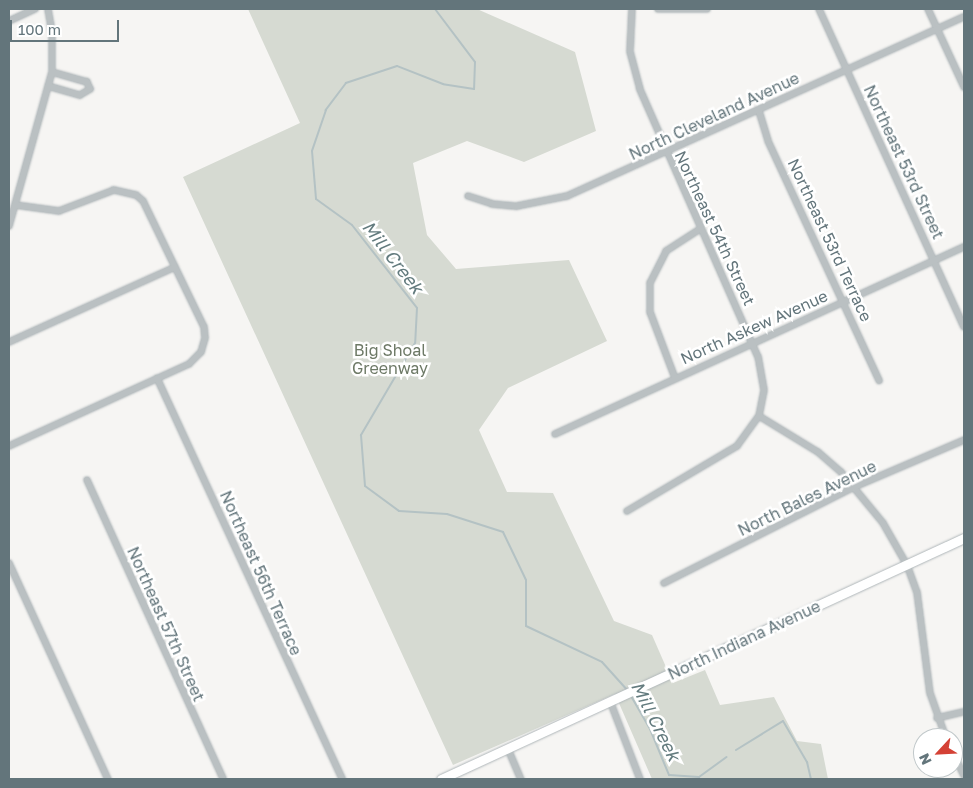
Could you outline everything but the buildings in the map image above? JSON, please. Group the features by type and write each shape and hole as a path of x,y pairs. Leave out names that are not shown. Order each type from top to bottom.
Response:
{"street":[{"path":"9,21 35,9"},
{"path":"9,226 10,215 16,202 52,72 52,32 48,9"},
{"name":"Northeast 54th Street","path":"632,9 630,36 633,65 648,114 752,343 763,379 760,416"},
{"path":"658,9 707,9"},
{"name":"Northeast 53rd Street","path":"819,9 964,327"},
{"path":"928,9 964,87"},
{"name":"North Cleveland Avenue","path":"468,196 504,206 542,203 594,186 964,18"},
{"path":"48,86 80,95 90,89 87,82 52,72"},
{"name":"Northeast 53rd Terrace","path":"759,111 768,141 879,380"},
{"path":"9,196 16,202 59,211 109,191 126,191 143,201 204,327 205,338 201,352 189,364 9,446"},
{"path":"675,378 650,312 650,283 666,251 682,238 700,230"},
{"name":"North Askew Avenue","path":"555,434 964,247"},
{"path":"9,342 175,267"},
{"name":"Northeast 56th Terrace","path":"157,378 342,779"},
{"path":"627,511 730,451 752,430 760,416 818,452 854,487 883,523 907,565 917,592 930,693 942,728"},
{"name":"North Bales Avenue","path":"664,583 854,487 964,440"},
{"name":"Northeast 57th Street","path":"87,480 223,779"},
{"name":"North Indiana Avenue","path":"441,779 508,750 964,538"},
{"path":"9,563 108,779"},
{"path":"610,701 640,779"},
{"path":"937,718 964,712"},
{"path":"508,750 521,779"}],"green space":[{"name":"Big Shoal Greenway","path":"248,9 477,9 575,52 596,131 524,162 467,141 413,163 427,235 456,269 569,260 607,341 508,388 479,430 507,492 553,493 614,621 652,635 673,683 705,670 720,705 774,697 797,741 821,744 828,779 652,779 615,694 453,765 183,177 300,123"}],"waterway":[{"name":"Mill Creek","path":"435,9 475,62 474,89 443,84 397,66 346,83 326,110 312,151 316,199 352,225 417,308 415,343 361,435 365,486 399,511 447,514 503,532 526,580 526,626 602,662 627,690"},
{"name":"Mill Creek","path":"631,696 650,729 669,775 699,777 727,757"},
{"name":"Mill Creek","path":"736,750 783,721 807,762 811,779"}]}
